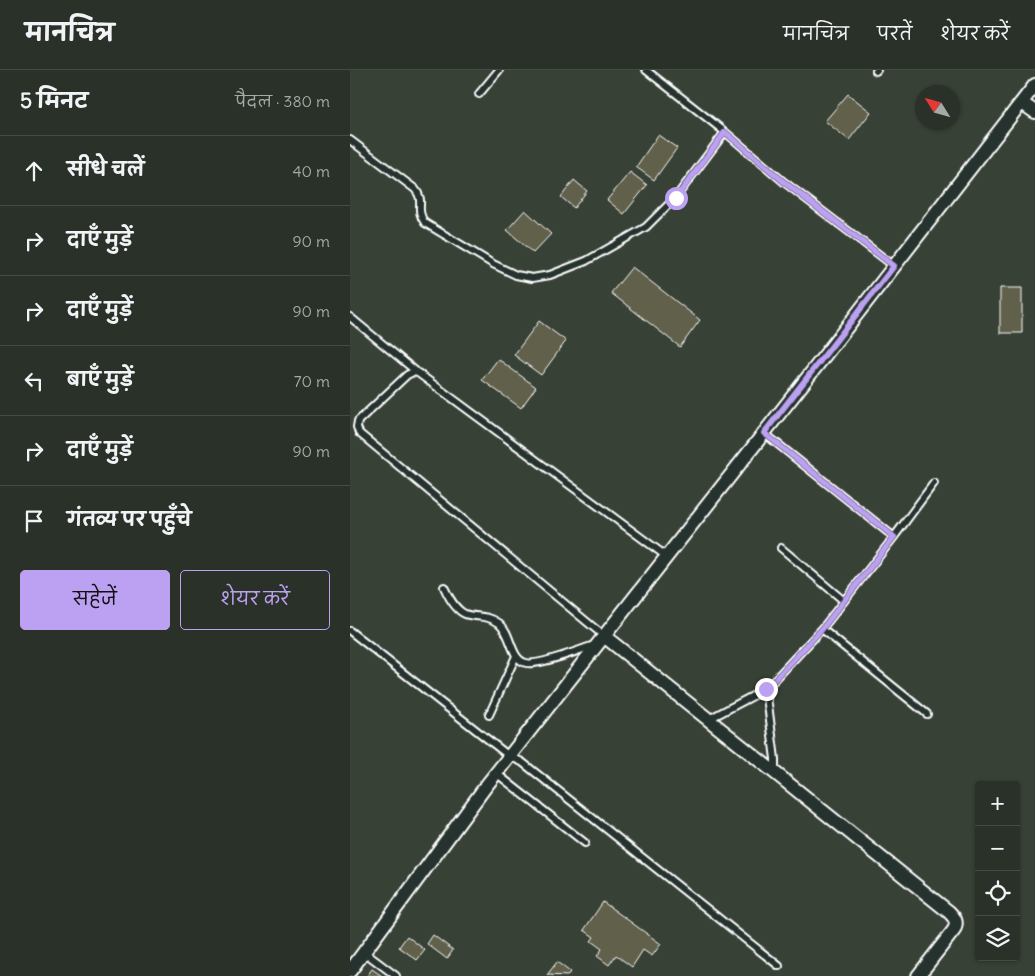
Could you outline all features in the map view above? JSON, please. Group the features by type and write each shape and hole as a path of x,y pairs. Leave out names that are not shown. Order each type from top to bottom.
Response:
{"street":[{"path":"350,971 410,886 509,756 1035,85"},
{"path":"1022,103 1035,112"},
{"path":"600,640 709,720 955,918 957,924 954,930 918,976"}],"lane":[{"path":"479,94 499,70"},
{"path":"646,70 725,132 784,182 894,266"},
{"path":"350,140 420,194 420,217 425,223 493,264 516,275 532,278 550,275 586,261 646,227 676,198 725,132"},
{"path":"350,317 418,373 666,556"},
{"path":"360,434 357,427 358,421 363,415 407,375 413,372 418,373"},
{"path":"350,426 600,640 536,663 524,663 516,656 506,631 499,623 490,618 466,614 458,608 444,587"},
{"path":"764,433 894,537"},
{"path":"709,720 766,689 822,629 934,483"},
{"path":"781,548 844,601"},
{"path":"822,629 927,714"},
{"path":"350,631 509,756 522,762 779,966"},
{"path":"490,715 516,656"},
{"path":"766,689 776,760 775,772"},
{"path":"496,773 585,843"},
{"path":"364,952 396,976"}],"building":[{"path":"848,94 871,112 849,140 825,121"},
{"path":"658,135 677,148 654,180 636,167"},
{"path":"630,172 647,185 624,214 607,200"},
{"path":"574,180 587,191 574,208 561,197"},
{"path":"525,210 551,234 533,253 507,230"},
{"path":"632,267 700,320 680,347 611,293"},
{"path":"1000,288 1022,288 1022,333 1000,333"},
{"path":"539,321 566,341 541,375 514,355"},
{"path":"498,359 536,387 521,408 482,380"},
{"path":"603,902 661,944 652,956 643,950 632,967 616,955 609,965 597,956 602,949 591,941 594,937 584,930"},
{"path":"433,935 453,950 447,959 427,944"},
{"path":"407,936 425,950 417,960 399,947"},
{"path":"557,962 570,972 567,976 547,975"},
{"path":"372,969 382,976 367,976"}],"route":[{"path":"676,198 725,132 784,182 894,266 764,433 894,537 822,629 766,689"}]}
